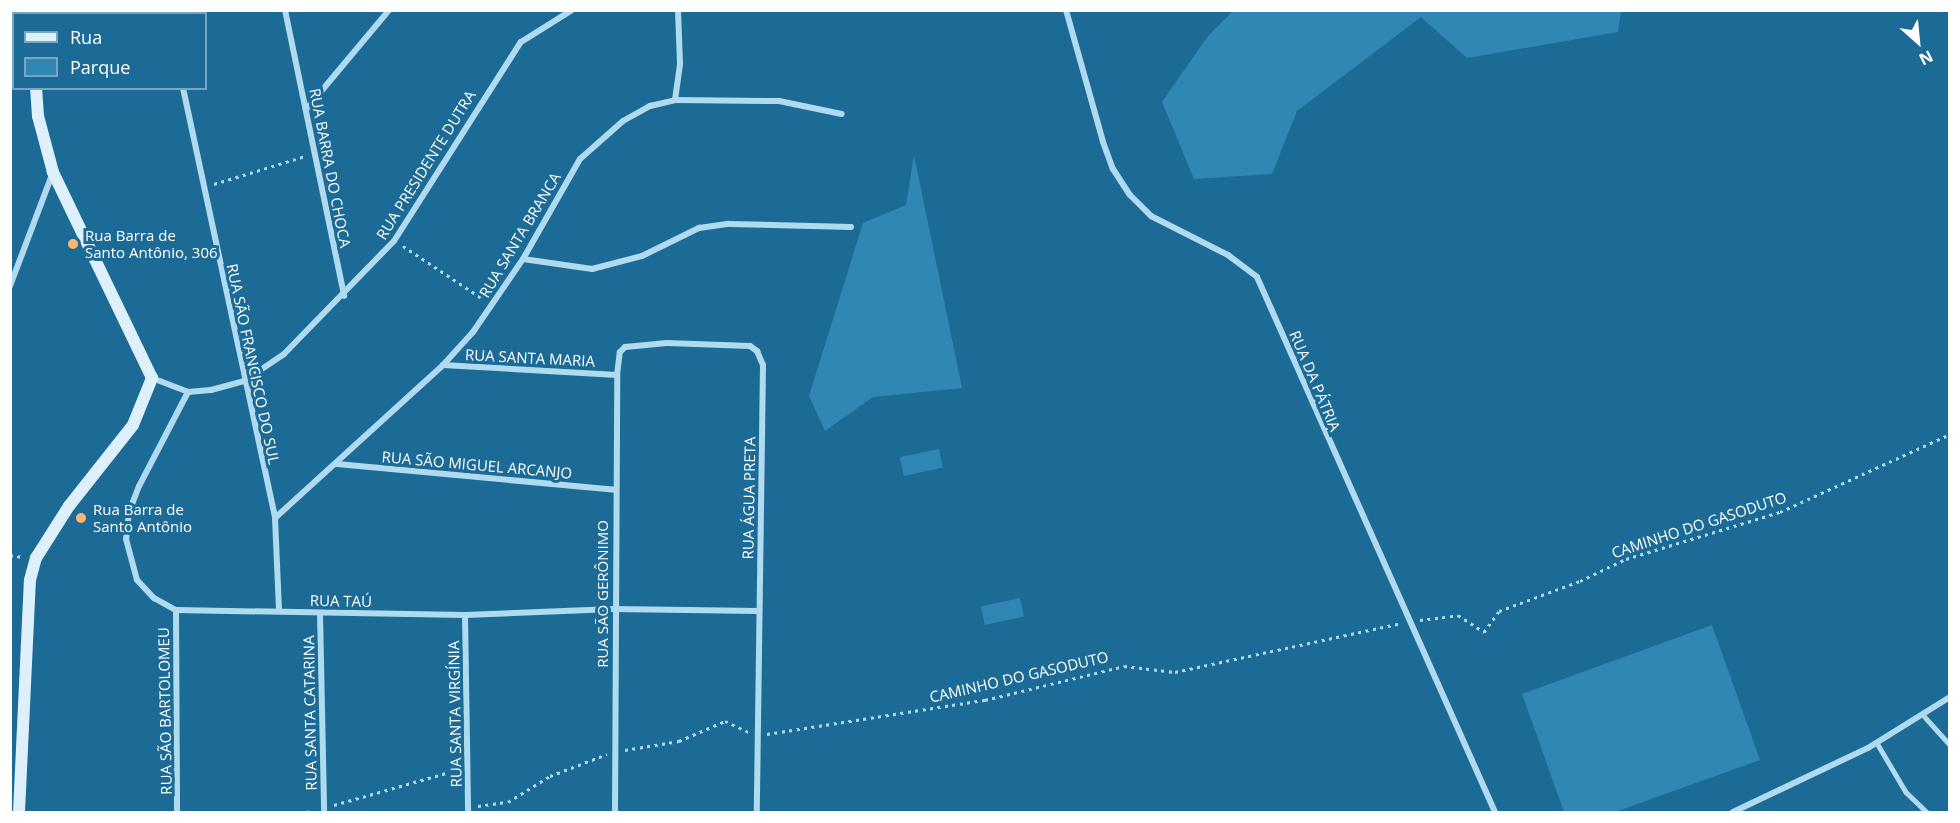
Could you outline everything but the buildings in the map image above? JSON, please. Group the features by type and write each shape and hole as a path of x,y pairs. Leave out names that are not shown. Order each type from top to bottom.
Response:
{"street":[{"name":"RUA BARRA DO CHOCA","path":"285,10 308,107 344,296"},
{"path":"308,107 389,10"},
{"name":"RUA PRESIDENTE DUTRA","path":"244,381 284,354 344,296 394,241 521,42 572,10"},
{"path":"675,99 681,63 678,10"},
{"name":"RUA DA PÁTRIA","path":"1066,10 1088,97 1113,169 1151,216 1228,255 1257,277 1495,813"},
{"path":"36,90 38,116 53,172 152,378 188,392 244,381"},
{"name":"RUA SÃO FRANCISCO DO SUL","path":"183,90 275,518 279,611"},
{"name":"RUA SANTA BRANCA","path":"275,518 337,464 443,365 492,305 523,259 580,159 623,121 650,106 675,99 779,101 842,114"},
{"path":"10,286 53,172"},
{"path":"523,259 592,269 642,256 699,228 729,224 851,227"},
{"name":"RUA ÁGUA PRETA","path":"617,375 620,352 632,344 750,346 761,357 757,813"},
{"name":"RUA SANTA MARIA","path":"443,365 617,375"},
{"name":"RUA SÃO GERÔNIMO","path":"615,813 614,609 617,375"},
{"path":"19,813 30,580 36,558 69,506 133,425 152,378"},
{"name":"RUA TAÚ","path":"188,392 139,486 129,513 126,539 137,580 153,598 176,610 465,615 614,609 758,611"},
{"name":"RUA SÃO MIGUEL ARCANJO","path":"337,464 615,490"},
{"name":"RUA SÃO BARTOLOMEU","path":"176,610 177,813"},
{"name":"RUA SANTA CATARINA","path":"320,614 324,810"},
{"name":"RUA SANTA VIRGÍNIA","path":"465,615 468,810"},
{"path":"1733,813 1877,743 1950,697"}],"lane":[{"path":"1923,716 1950,745"},
{"path":"1877,743 1906,792 1927,813"}],"path":[{"path":"203,187 315,152"},
{"path":"394,241 492,305"},
{"name":"CAMINHO DO GASODUTO","path":"757,735 907,714 1124,666 1175,672 1410,621 1458,615 1484,632 1498,610 1580,581 1626,559 1780,512 1950,434"},
{"path":"468,810 508,802 550,776 615,751 679,741 725,721 757,735"},
{"path":"306,813 324,810 453,771 457,780"}],"green space":[{"path":"1233,11 1621,11 1618,32 1467,58 1421,17 1297,111 1272,174 1194,179 1162,102 1208,36"},
{"path":"914,155 962,388 873,397 825,431 809,396 863,223 906,205"},
{"path":"939,449 943,468 904,476 900,457"},
{"path":"1020,598 1024,617 985,625 981,606"},
{"path":"1712,625 1760,760 1615,812 1564,812 1522,694"}],"place":[{"name":"Rua Barra de Santo Antônio, 306","path":"73,244"},
{"name":"Rua Barra de Santo Antônio","path":"81,518"}]}
